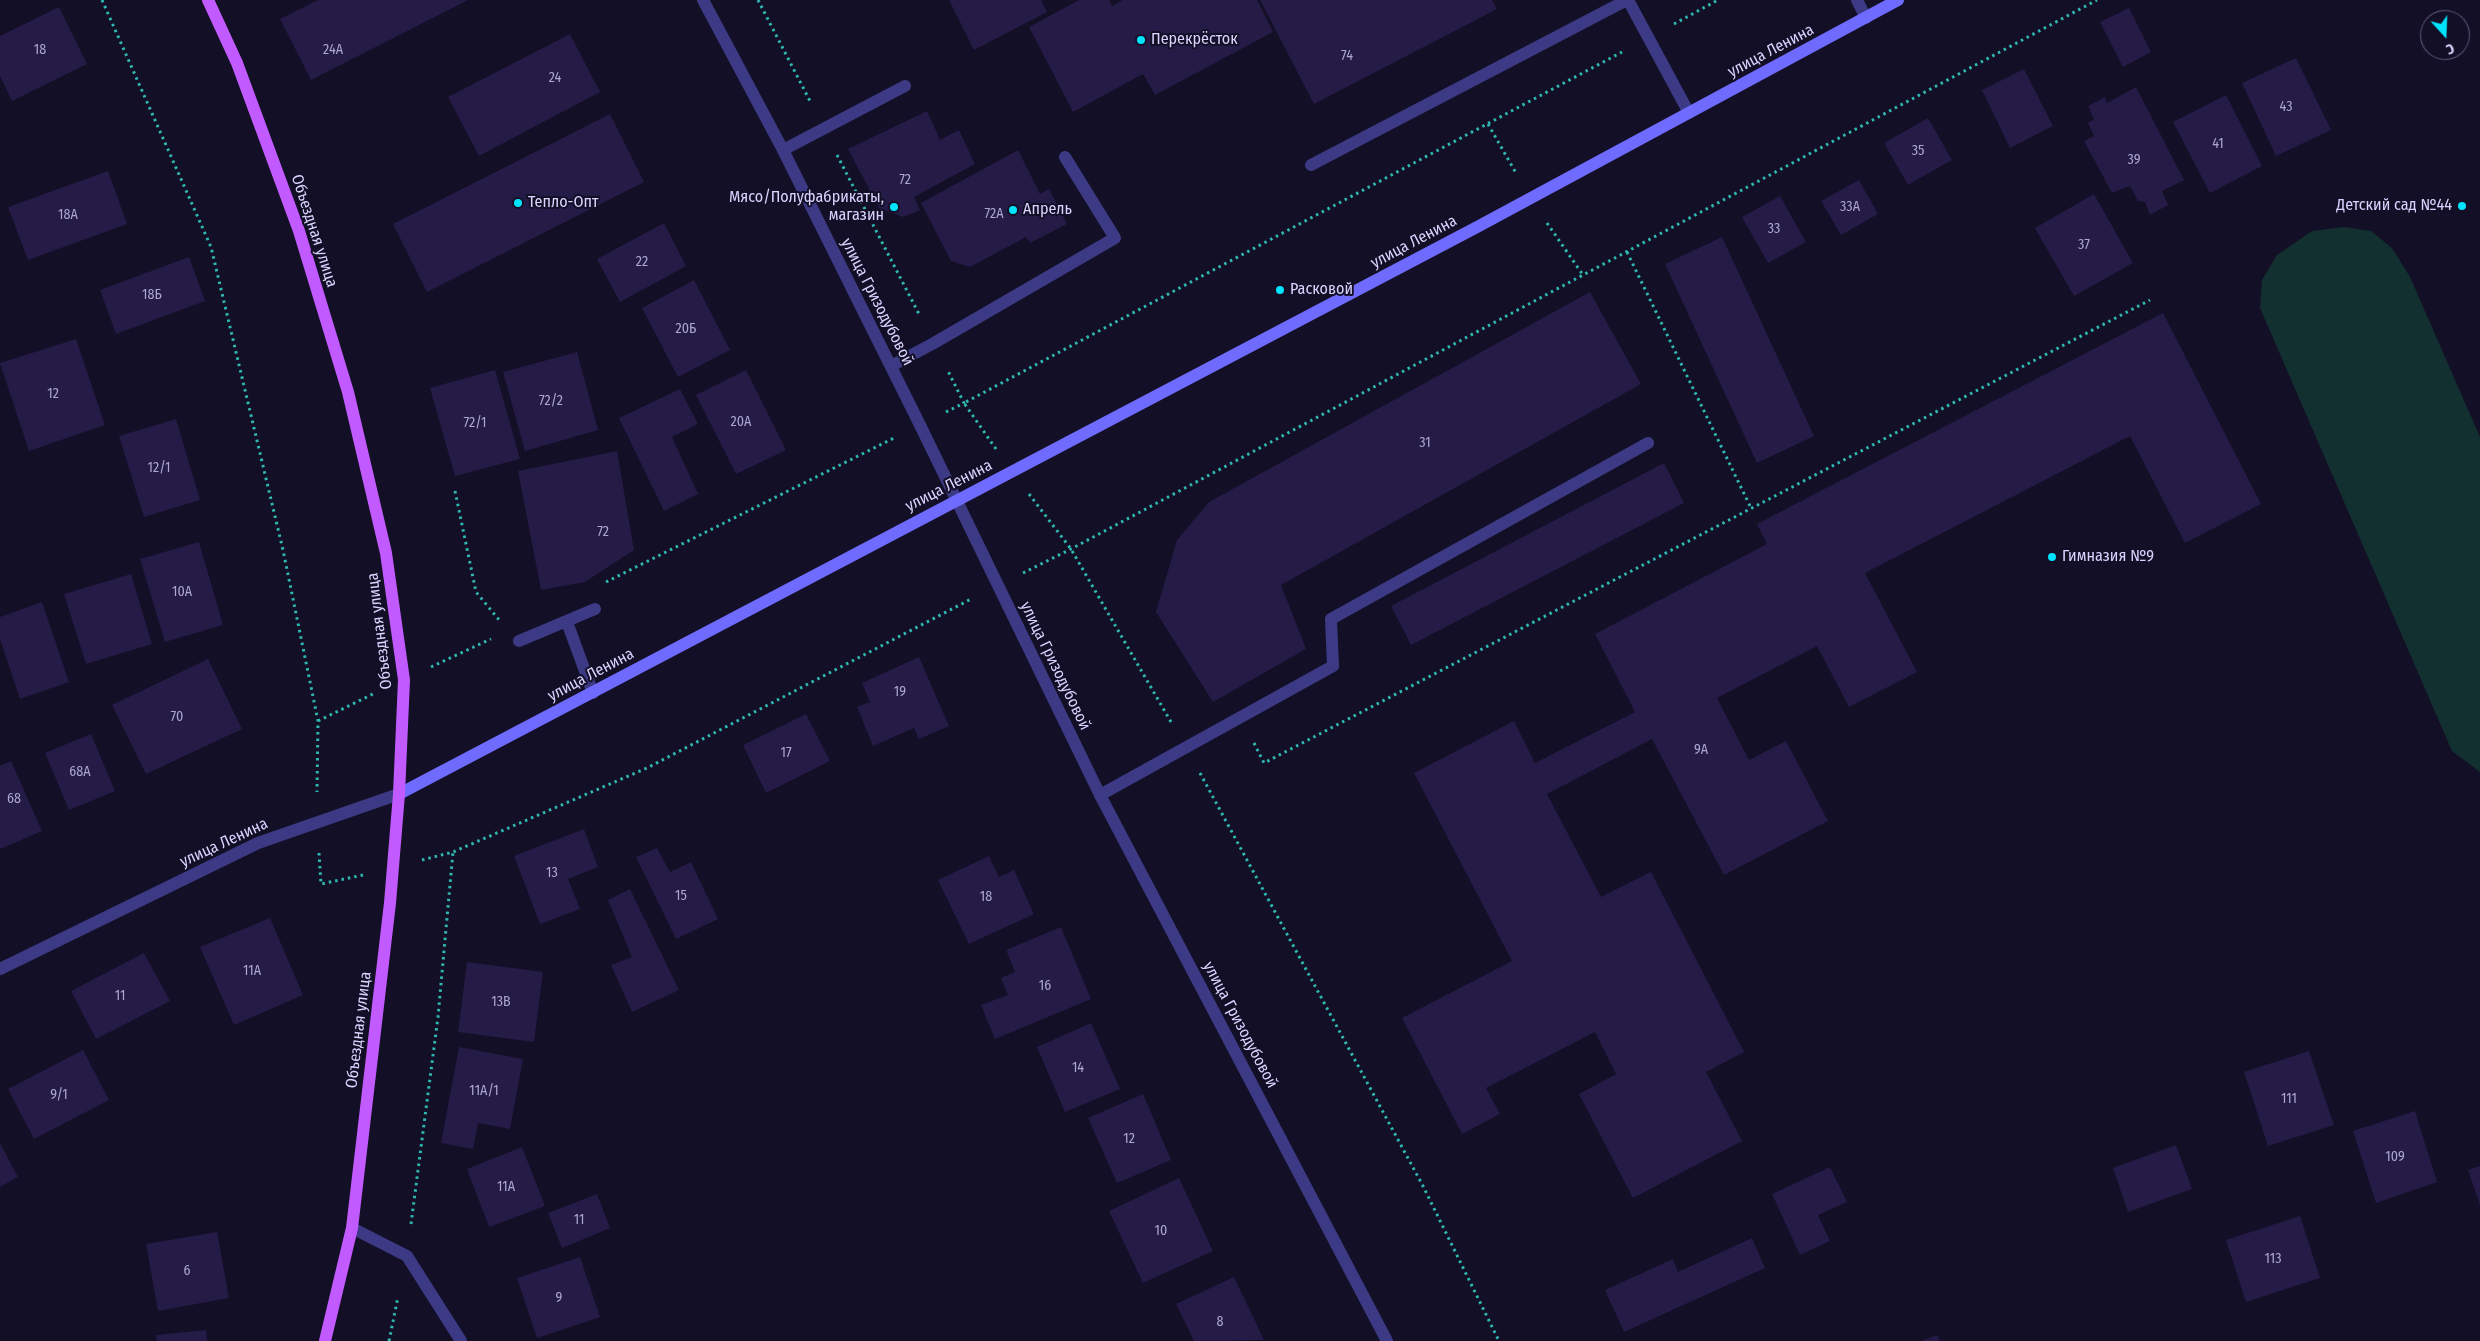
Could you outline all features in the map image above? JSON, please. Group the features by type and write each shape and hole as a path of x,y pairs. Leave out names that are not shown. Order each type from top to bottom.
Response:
{"main road":[{"name":"Объездная улица","path":"208,0 237,63 299,231 348,392 386,553 404,680 399,794 393,868 352,1228 325,1341"},
{"name":"улица Ленина","path":"399,794 1689,114 1898,0"}],"street":[{"name":"улица Гризодубовой","path":"703,0 783,150 920,425 996,586 1100,795 1387,1341"},
{"path":"1311,165 1627,0 1689,114"},
{"path":"1857,0 1866,18"},
{"path":"783,150 905,86"},
{"path":"890,366 934,343 1115,238 1065,157"},
{"path":"1100,795 1333,666 1331,619 1648,443"},
{"path":"520,642 596,609"},
{"path":"567,622 593,692"},
{"name":"улица Ленина","path":"0,968 258,843 316,821 399,794"},
{"path":"352,1228 407,1256 461,1341"}],"path":[{"path":"102,0 211,247 284,550 318,721 316,821 321,884 453,852 647,768 996,586 1071,549 2097,0"},
{"path":"758,0 964,403 1071,549 1186,749 1423,1186 1499,1341"},
{"path":"598,586 964,403 1718,0"},
{"path":"1627,252 1751,508"},
{"path":"1242,718 1264,762 2150,300"},
{"path":"455,491 476,592 504,624"},
{"path":"318,721 500,635"},
{"path":"389,1341 407,1256 438,1016 453,852"}],"green space":[{"path":"2344,227 2371,231 2392,248 2410,277 2480,437 2480,772 2452,751 2260,308 2262,280 2277,255 2312,231"}],"building":[{"path":"318,0 468,0 311,80 280,19"},
{"path":"949,0 1041,0 1047,12 974,50"},
{"path":"1079,0 1109,0 1112,6 1123,0 1257,0 1273,32 1155,95 1143,74 1073,112 1029,27"},
{"path":"1260,0 1492,0 1497,9 1314,104"},
{"path":"59,7 87,64 12,101 0,76 0,36"},
{"path":"2129,8 2151,52 2123,67 2100,22"},
{"path":"570,34 600,92 479,156 448,97"},
{"path":"2296,58 2331,130 2276,156 2242,83"},
{"path":"2024,69 2053,126 2010,148 1982,90"},
{"path":"2136,87 2184,180 2162,191 2168,205 2150,215 2145,202 2138,201 2130,186 2112,193 2084,141 2094,136 2088,123 2094,119 2088,106 2105,97 2107,103"},
{"path":"2226,95 2262,166 2210,193 2173,122"},
{"path":"927,111 940,140 959,130 975,164 914,197 920,210 903,217 879,208 848,149"},
{"name":"Тепло-Опт","path":"610,114 644,182 427,292 393,224"},
{"path":"1928,118 1952,160 1908,185 1884,143"},
{"path":"1018,150 1040,194 1049,189 1067,224 1030,243 1026,237 970,267 951,261 921,203"},
{"path":"108,171 127,224 28,260 8,207"},
{"path":"1859,180 1878,214 1841,235 1821,201"},
{"path":"2094,194 2133,263 2074,296 2035,228"},
{"path":"1780,196 1806,242 1768,263 1742,217"},
{"path":"664,223 686,266 620,302 597,259"},
{"path":"1722,237 1814,436 1757,463 1665,264"},
{"path":"189,257 205,301 116,334 100,290"},
{"path":"694,280 730,350 678,377 642,308"},
{"path":"1590,292 1641,384 1281,585 1306,649 1213,702 1156,612 1177,540 1209,502"},
{"path":"2163,313 2261,504 2185,543 2130,436 1865,573 1917,672 1849,707 1817,646 1717,698 1749,760 1786,741 1828,821 1724,875 1652,739 1547,794 1601,897 1651,872 1744,1052 1706,1072 1742,1141 1633,1198 1579,1094 1616,1074 1595,1032 1486,1088 1500,1114 1462,1134 1402,1018 1512,961 1414,773 1514,721 1535,763 1635,712 1595,634 1767,544 1757,524"},
{"path":"76,339 105,425 29,451 0,363"},
{"path":"577,352 598,430 525,451 503,372"},
{"path":"495,370 520,459 455,476 430,388"},
{"path":"746,370 786,450 736,474 696,395"},
{"path":"680,389 698,424 672,437 698,494 664,511 619,418"},
{"path":"176,419 200,500 144,517 119,436"},
{"path":"617,451 634,550 585,582 541,590 518,471"},
{"path":"1664,463 1684,503 1411,645 1391,606"},
{"path":"199,542 223,625 165,642 140,559"},
{"path":"131,574 152,644 86,664 64,594"},
{"path":"42,602 69,682 20,699 0,639 0,617"},
{"path":"919,657 949,726 919,739 914,728 873,746 857,707 870,702 862,683"},
{"path":"208,659 242,729 146,774 112,705"},
{"path":"806,714 830,761 766,793 743,745"},
{"path":"91,734 115,791 69,810 45,753"},
{"path":"11,761 42,831 0,849 0,766"},
{"path":"584,829 598,867 568,879 580,909 540,924 514,856"},
{"path":"657,848 670,872 691,862 718,919 676,939 636,857"},
{"path":"989,856 999,877 1014,870 1034,914 969,944 938,880"},
{"path":"630,889 679,990 632,1012 611,965 632,957 608,900"},
{"path":"270,918 303,995 234,1025 200,947"},
{"path":"1061,927 1091,999 995,1039 981,1005 1008,995 1001,978 1015,972 1006,950"},
{"path":"144,953 170,1001 96,1039 71,991"},
{"path":"467,962 543,972 534,1042 458,1032"},
{"path":"1091,1023 1120,1089 1065,1112 1037,1047"},
{"path":"459,1047 523,1059 510,1129 478,1123 473,1149 441,1143"},
{"path":"83,1050 109,1100 34,1139 8,1089"},
{"path":"2309,1051 2334,1125 2268,1146 2244,1072"},
{"path":"1143,1094 1171,1160 1117,1183 1088,1118"},
{"path":"2415,1111 2437,1182 2376,1203 2353,1131"},
{"path":"0,1143 18,1177 0,1187"},
{"path":"2176,1145 2192,1189 2128,1212 2113,1168"},
{"path":"522,1147 545,1206 489,1227 467,1169"},
{"path":"2480,1166 2480,1205 2468,1170"},
{"path":"1830,1167 1847,1202 1818,1215 1830,1241 1800,1255 1772,1194"},
{"path":"1179,1178 1213,1251 1143,1283 1109,1211"},
{"path":"597,1194 610,1228 562,1248 548,1213"},
{"path":"2300,1216 2320,1278 2246,1302 2226,1240"},
{"path":"217,1232 229,1298 158,1311 146,1244"},
{"path":"1752,1238 1765,1268 1624,1332 1605,1290 1673,1259 1678,1272"},
{"path":"580,1257 600,1317 537,1338 517,1278"},
{"path":"1234,1277 1264,1340 1194,1341 1176,1304"},
{"path":"206,1330 207,1341 157,1341 156,1335"},
{"path":"1937,1335 1940,1341 1920,1341"}],"place":[{"name":"Перекрёсток","path":"1141,40"},
{"name":"Тепло-Опт","path":"518,203"},
{"name":"Детский сад №44","path":"2462,206"},
{"name":"Мясо/Полуфабрикаты, магазин","path":"894,207"},
{"name":"Апрель","path":"1013,210"},
{"name":"Расковой","path":"1280,290"},
{"name":"Гимназия №9","path":"2052,557"}]}
